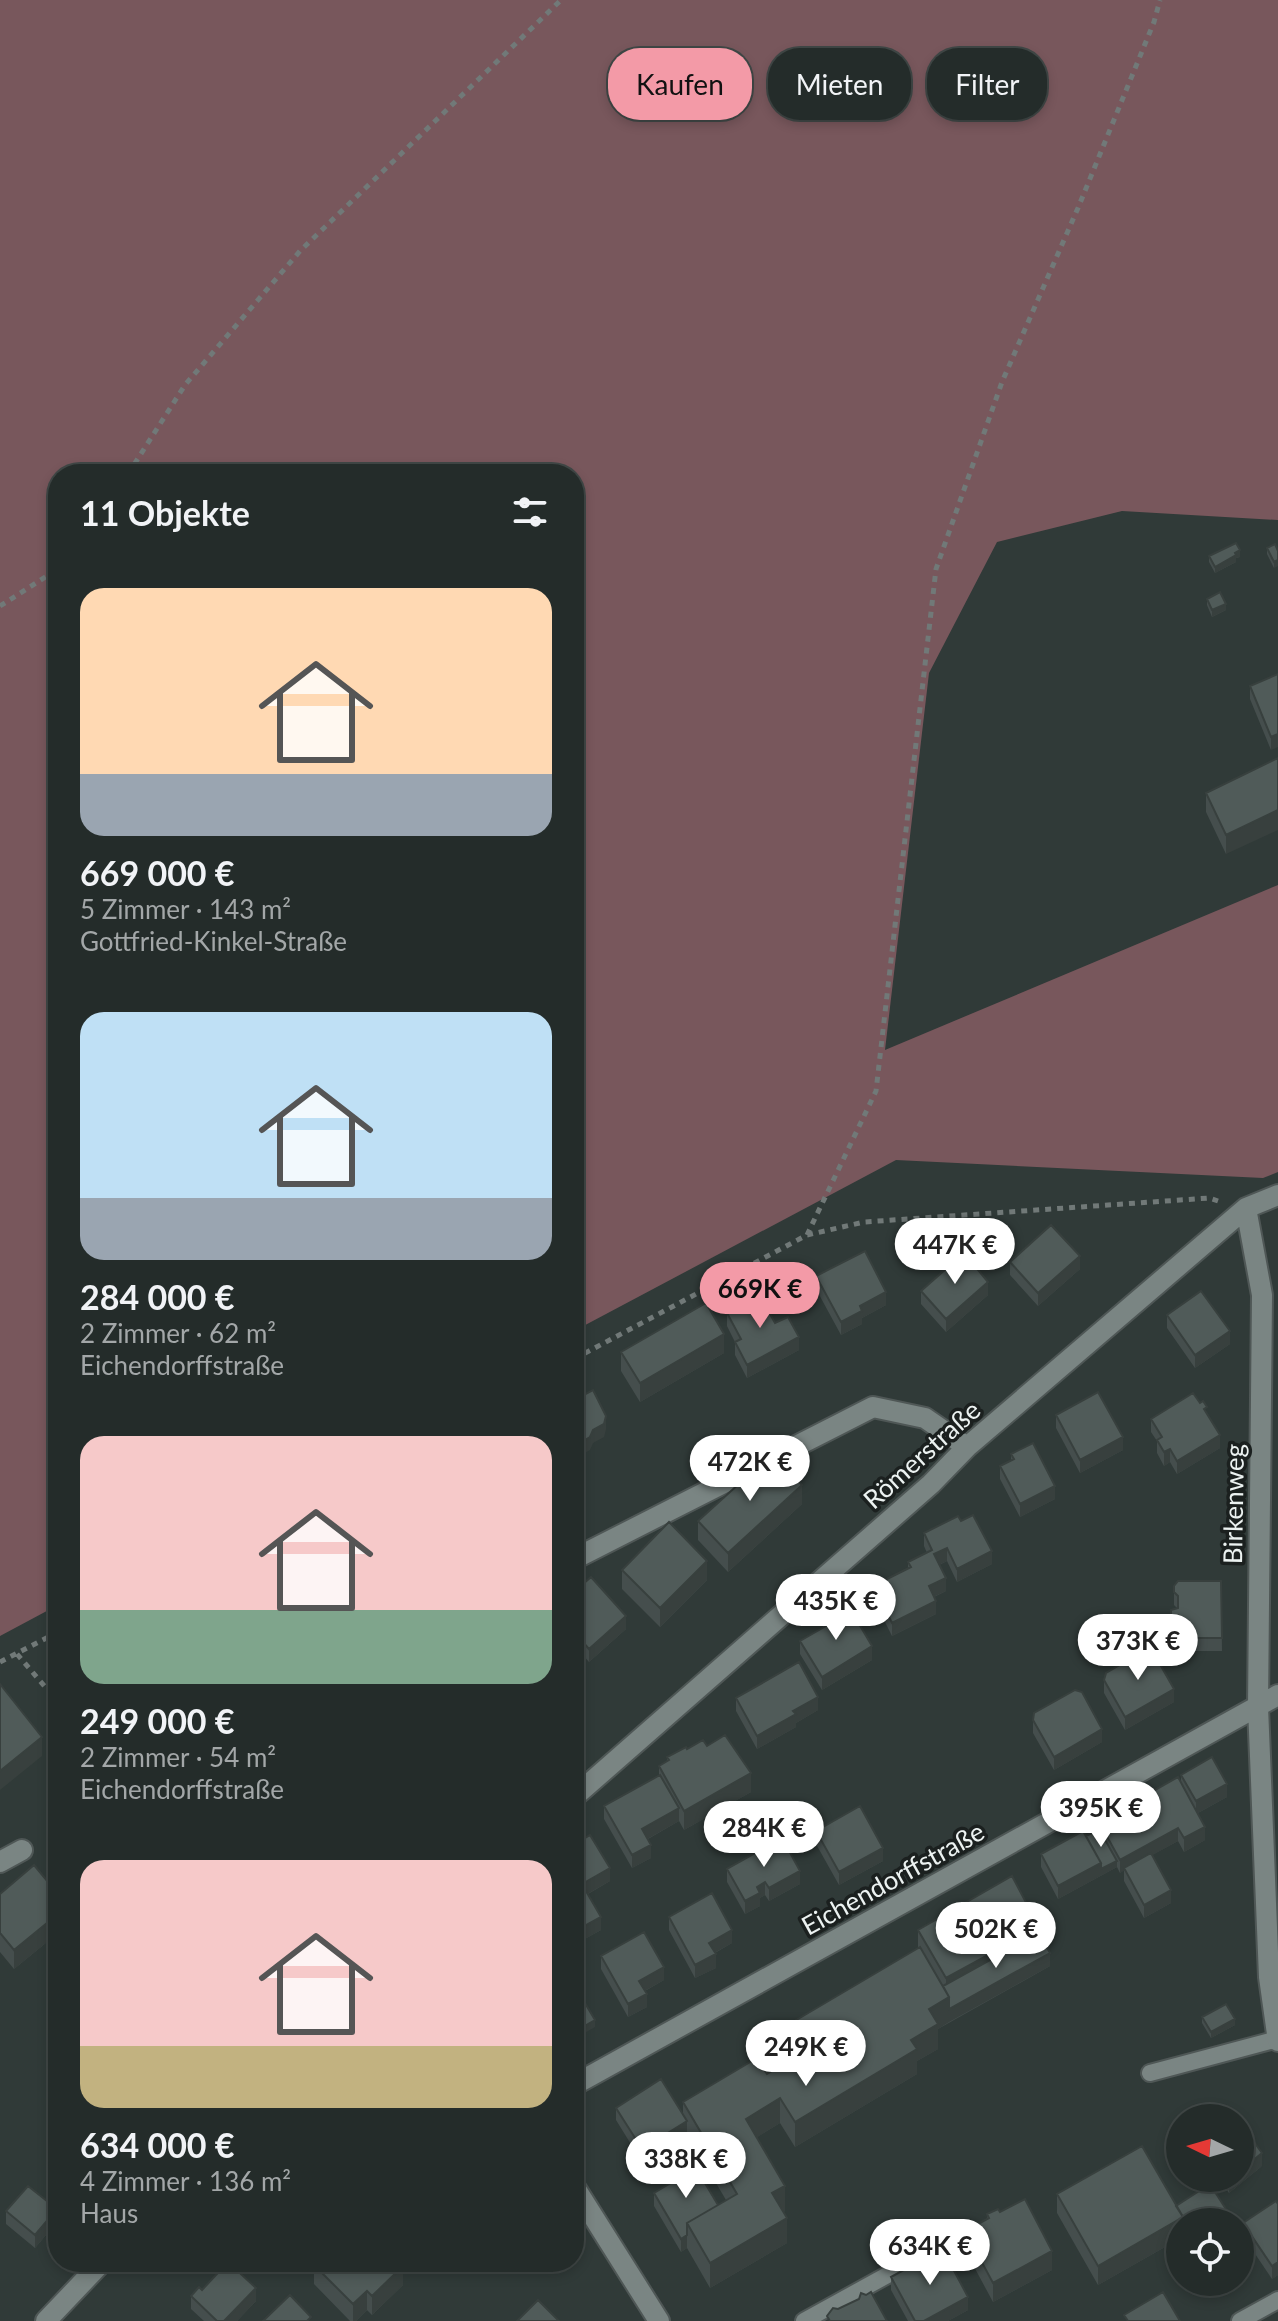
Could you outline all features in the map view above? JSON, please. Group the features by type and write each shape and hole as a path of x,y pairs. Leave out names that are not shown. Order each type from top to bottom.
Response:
{"street":[{"name":"Römerstraße","path":"584,1788 931,1484 967,1447 1246,1208 1278,1195"},
{"name":"Birkenweg","path":"1246,1208 1262,1295 1258,1707 1269,1977 1278,2040"},
{"path":"584,1554 873,1407 925,1418 967,1447"},
{"name":"Eichendorffstraße","path":"584,2079 1278,1695"},
{"path":"0,1862 22,1850"},
{"path":"584,2202 659,2321"},
{"path":"46,2321 93,2272"}],"lane":[{"path":"1150,2073 1278,2040"},
{"path":"804,2321 931,2251"},
{"path":"1240,2321 1278,2300"}],"path":[{"path":"134,464 185,385 300,251 561,0"},
{"path":"807,1235 876,1091 936,569 1002,382 1078,208 1160,0"},
{"path":"0,606 48,575"},
{"path":"584,1354 807,1235 864,1222 1209,1198 1246,1208"},
{"path":"0,1662 48,1637"},
{"path":"16,1654 48,1691"}],"shaded area":[{"path":"0,0 1278,0 1278,520 1122,511 997,542 929,673 885,1050 1278,885 1278,1172 1263,1178 896,1160 584,1326 584,464 48,464 48,1610 0,1636"}],"building":[{"path":"1236,543 1240,550 1236,555 1215,567 1209,556"},
{"path":"1275,544 1278,560 1274,562 1267,548"},
{"path":"1220,592 1226,604 1212,610 1207,599"},
{"path":"1278,674 1278,734 1271,737 1250,686"},
{"path":"1278,758 1278,810 1226,835 1206,793"},
{"path":"1051,1225 1080,1256 1038,1293 1010,1262"},
{"path":"865,1251 886,1292 860,1306 862,1311 841,1322 816,1276"},
{"path":"964,1253 988,1282 946,1319 921,1291"},
{"path":"1201,1291 1230,1331 1195,1355 1167,1315"},
{"path":"760,1296 775,1323 788,1317 799,1337 747,1365 735,1342 741,1339 727,1313"},
{"path":"706,1303 724,1334 640,1383 621,1352"},
{"path":"593,1390 606,1416 604,1424 584,1440 584,1395"},
{"path":"1098,1392 1123,1437 1080,1460 1056,1415"},
{"path":"1193,1393 1207,1407 1204,1409 1220,1435 1177,1461 1170,1449 1164,1452 1157,1440 1162,1437 1151,1419"},
{"path":"1033,1443 1055,1486 1020,1504 1000,1466 1014,1459 1011,1454"},
{"path":"773,1453 802,1485 728,1553 698,1521"},
{"path":"973,1515 992,1551 957,1569 947,1548 934,1554 946,1578 929,1586 936,1601 892,1623 882,1603 878,1606 869,1588 911,1567 908,1562 932,1550 924,1533 958,1516 961,1521"},
{"path":"669,1522 707,1561 660,1608 622,1570"},
{"path":"591,1577 626,1616 589,1649 584,1643 584,1583"},
{"path":"1178,1581 1221,1581 1222,1638 1176,1638 1171,1633 1171,1610 1178,1608 1174,1586"},
{"path":"849,1607 872,1646 822,1677 800,1641 826,1626 823,1621"},
{"path":"1146,1650 1153,1652 1174,1689 1125,1717 1104,1680 1106,1673"},
{"path":"799,1662 818,1697 793,1711 796,1714 757,1736 736,1698"},
{"path":"0,1684 42,1737 0,1771"},
{"path":"1075,1690 1082,1692 1102,1729 1054,1757 1033,1720 1034,1713"},
{"path":"725,1735 751,1773 684,1811 659,1766 669,1760 667,1757 686,1747 703,1740 707,1746"},
{"path":"1212,1757 1227,1784 1196,1801 1181,1775"},
{"path":"660,1775 679,1808 642,1829 651,1845 632,1855 604,1806"},
{"path":"1178,1777 1205,1827 1184,1838 1178,1828 1120,1860 1099,1822"},
{"path":"860,1806 883,1848 839,1872 816,1831"},
{"path":"1099,1829 1117,1861 1101,1869 1101,1863 1086,1836"},
{"path":"1083,1831 1101,1863 1058,1886 1041,1854"},
{"path":"590,1835 610,1868 584,1883 584,1839"},
{"path":"782,1838 800,1871 769,1888 765,1882 757,1887 760,1893 745,1901 727,1869"},
{"path":"1151,1853 1171,1890 1144,1905 1124,1868"},
{"path":"34,1865 48,1882 48,1922 14,1950 0,1933 0,1894"},
{"path":"1012,1876 1039,1927 946,1978 918,1930"},
{"path":"584,1887 601,1917 584,1926"},
{"path":"712,1893 732,1930 709,1943 716,1954 695,1965 669,1917"},
{"path":"644,1932 664,1967 639,1981 647,1994 628,2004 601,1956"},
{"path":"1039,1933 1050,1953 949,2009 949,1997 943,1986"},
{"path":"920,1947 949,1997 929,2009 938,2024 911,2040 917,2049 795,2122 780,2098 746,2119 785,2186 772,2193 787,2218 710,2263 687,2223 737,2194 683,2102 757,2058 767,2074 791,2060 776,2032"},
{"path":"584,2001 595,2020 584,2026"},
{"path":"1226,2004 1235,2019 1211,2032 1202,2017"},
{"path":"661,2079 687,2121 642,2149 616,2108"},
{"path":"1254,2142 1262,2153 1254,2160"},
{"path":"1142,2146 1178,2208 1166,2208 1166,2227 1098,2266 1057,2194"},
{"path":"696,2168 718,2205 687,2223 687,2235 681,2239 654,2193"},
{"path":"28,2186 48,2202 48,2220 35,2235 6,2211"},
{"path":"1198,2192 1215,2192 1225,2208 1177,2208"},
{"path":"1025,2199 1052,2251 993,2283 965,2231 989,2218 987,2214 998,2209 1000,2212"},
{"path":"1276,2201 1278,2204 1278,2262 1272,2266 1254,2239 1254,2216"},
{"path":"944,2252 968,2297 924,2321 915,2321 891,2277 929,2256 931,2259"},
{"path":"219,2272 239,2272 256,2288 224,2321 217,2321 191,2296 199,2287 202,2290"},
{"path":"321,2272 397,2272 372,2296 367,2291 353,2304"},
{"path":"871,2292 887,2321 830,2321 827,2316 833,2308 838,2309 859,2299 861,2293 866,2295"},
{"path":"1163,2292 1180,2321 1128,2321 1124,2315"},
{"path":"290,2295 311,2317 307,2321 263,2321"},
{"path":"538,2300 559,2321 517,2321"}]}
